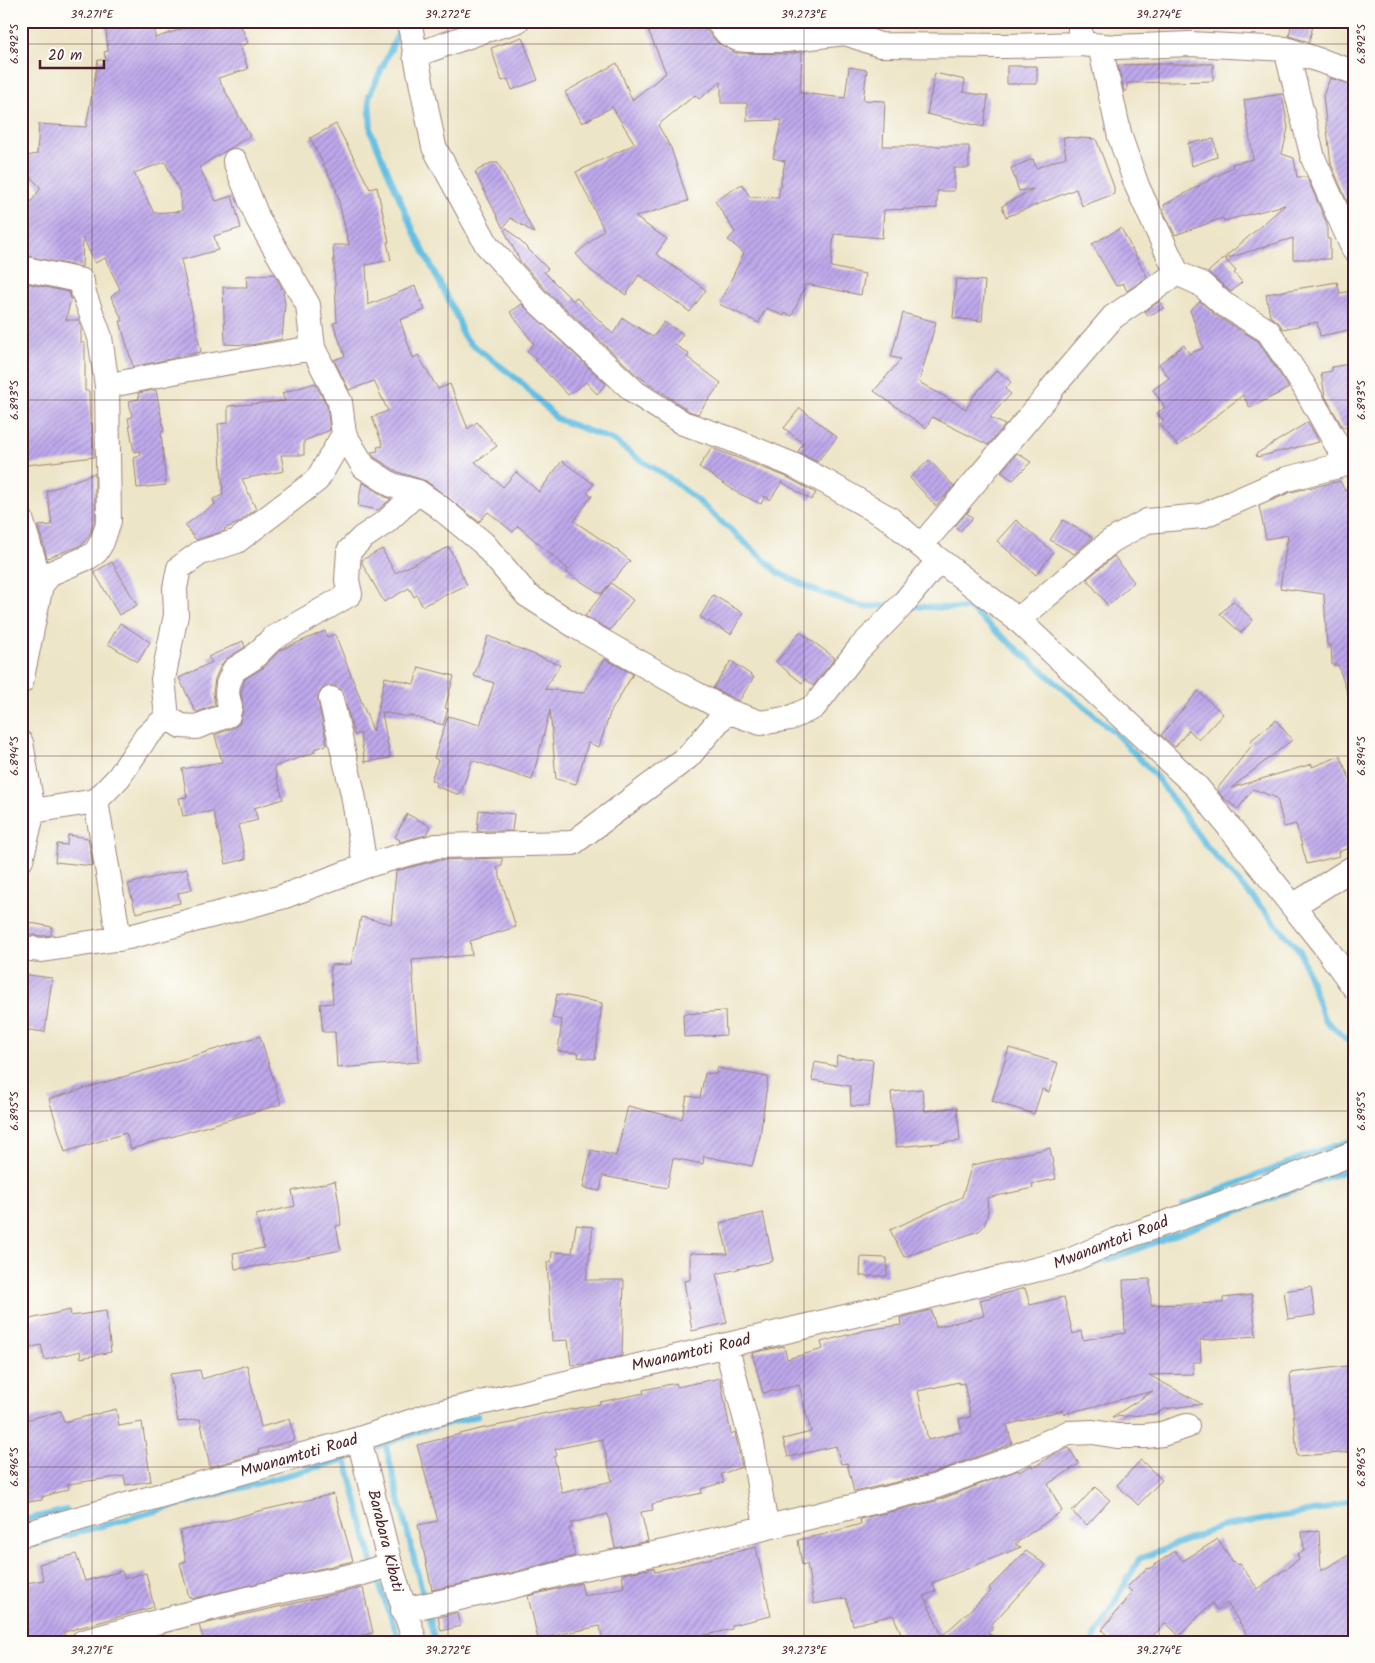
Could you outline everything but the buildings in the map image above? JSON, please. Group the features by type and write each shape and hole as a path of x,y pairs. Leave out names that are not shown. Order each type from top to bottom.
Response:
{"street":[{"path":"408,21 434,146 487,245 538,303 636,393 683,423 784,461 826,482 890,519 930,553 1018,620 1197,787 1324,944 1354,987"},
{"path":"415,55 517,21"},
{"path":"718,21 728,34 738,39 747,40 785,40 845,33"},
{"path":"824,21 845,33 880,45 1006,46 1086,37 1116,47 1190,44 1286,49 1354,72"},
{"path":"1018,620 1110,541 1147,521 1202,516 1287,479 1350,462 1268,331 1222,304 1200,284 1177,273 1137,186 1086,37"},
{"path":"1286,49 1313,158 1352,242"},
{"path":"235,162 258,219 308,304 313,348 340,402 344,434 364,467 392,485 418,492 483,543 527,595 586,631 727,711 760,724 790,718 814,707 859,650 902,605 930,553 1048,395 1052,387 1113,317 1177,273"},
{"path":"21,268 82,281 83,291 100,337 107,386 109,521 102,542 96,552 89,557 31,583"},
{"path":"107,386 178,371 313,348"},
{"path":"167,717 163,679 176,615 175,588 179,568 200,553 236,540 317,480 344,434"},
{"path":"167,717 181,726 196,727 228,715 230,707 227,694 228,684 234,670 253,658 272,640 350,594 347,580 349,551 362,538 387,521 418,492"},
{"path":"21,519 31,583 21,682"},
{"path":"331,699 352,794 365,866"},
{"path":"21,948 42,950 119,939 282,897 365,866 436,846 573,843 688,757 727,711"},
{"path":"34,811 96,801 119,776 146,737 167,717"},
{"path":"21,744 34,811 21,860"},
{"path":"96,801 119,939"},
{"path":"1293,906 1354,867"},
{"name":"Mwanamtoti Road","path":"21,1535 359,1439 430,1415 1068,1262 1114,1241 1240,1197 1354,1152"},
{"path":"726,1345 752,1443 766,1527"},
{"path":"403,1610 506,1588 583,1568 668,1551 931,1488 1008,1460 1068,1433 1093,1432 1117,1436 1146,1436 1174,1431 1187,1426"},
{"name":"Barabara Kibati","path":"359,1439 390,1564 403,1610 415,1642"},
{"path":"83,1642 138,1626 374,1571 390,1564"}],"waterway":[{"path":"397,21 402,25 369,96 371,132 414,232 459,321 462,334 470,343 521,382 557,419 613,440 637,458 668,477 696,499 779,573 814,590 863,607 893,605"},
{"path":"908,606 970,609 1114,732 1154,774 1209,849 1300,951 1324,1019 1354,1046"},
{"path":"1183,1205 1318,1151 1354,1140"},
{"path":"1085,1266 1119,1256 1354,1168"},
{"path":"366,1451 429,1428 478,1416"},
{"path":"385,1443 435,1642"},
{"path":"21,1548 357,1455"},
{"path":"346,1459 373,1565"},
{"path":"1092,1642 1139,1559 1220,1527 1325,1509 1354,1499"},
{"path":"21,1521 66,1510"},
{"path":"376,1575 400,1642"}]}
